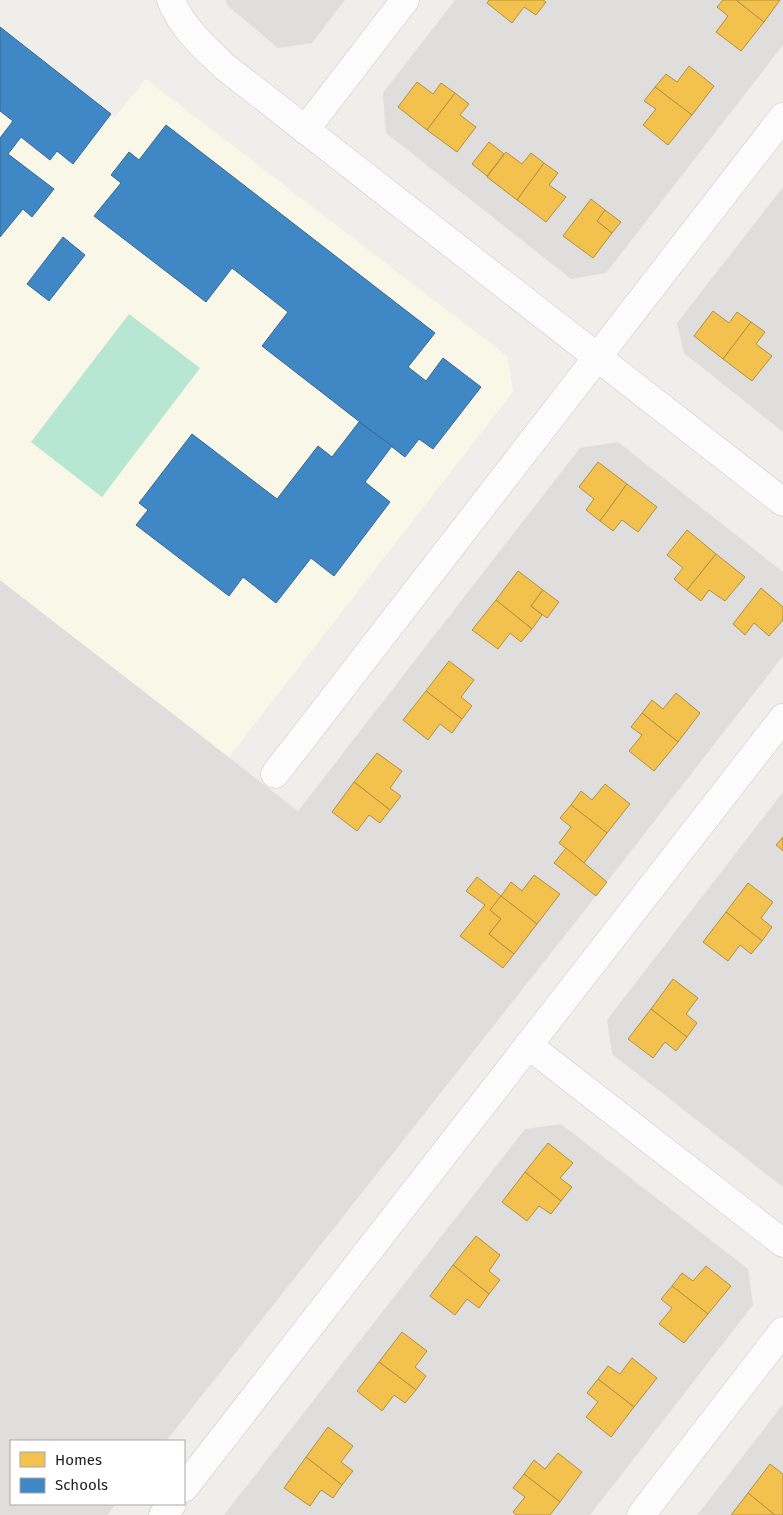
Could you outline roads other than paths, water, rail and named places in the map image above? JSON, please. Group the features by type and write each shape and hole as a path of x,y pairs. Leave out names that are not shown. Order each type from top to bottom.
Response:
{"street":[{"path":"171,0 184,23 225,68 783,502"},
{"path":"305,130 405,0"},
{"path":"275,774 783,117"},
{"path":"185,1487 783,718"},
{"path":"528,1045 783,1243"},
{"path":"641,1515 783,1331"},
{"path":"163,1515 171,1505"}]}
